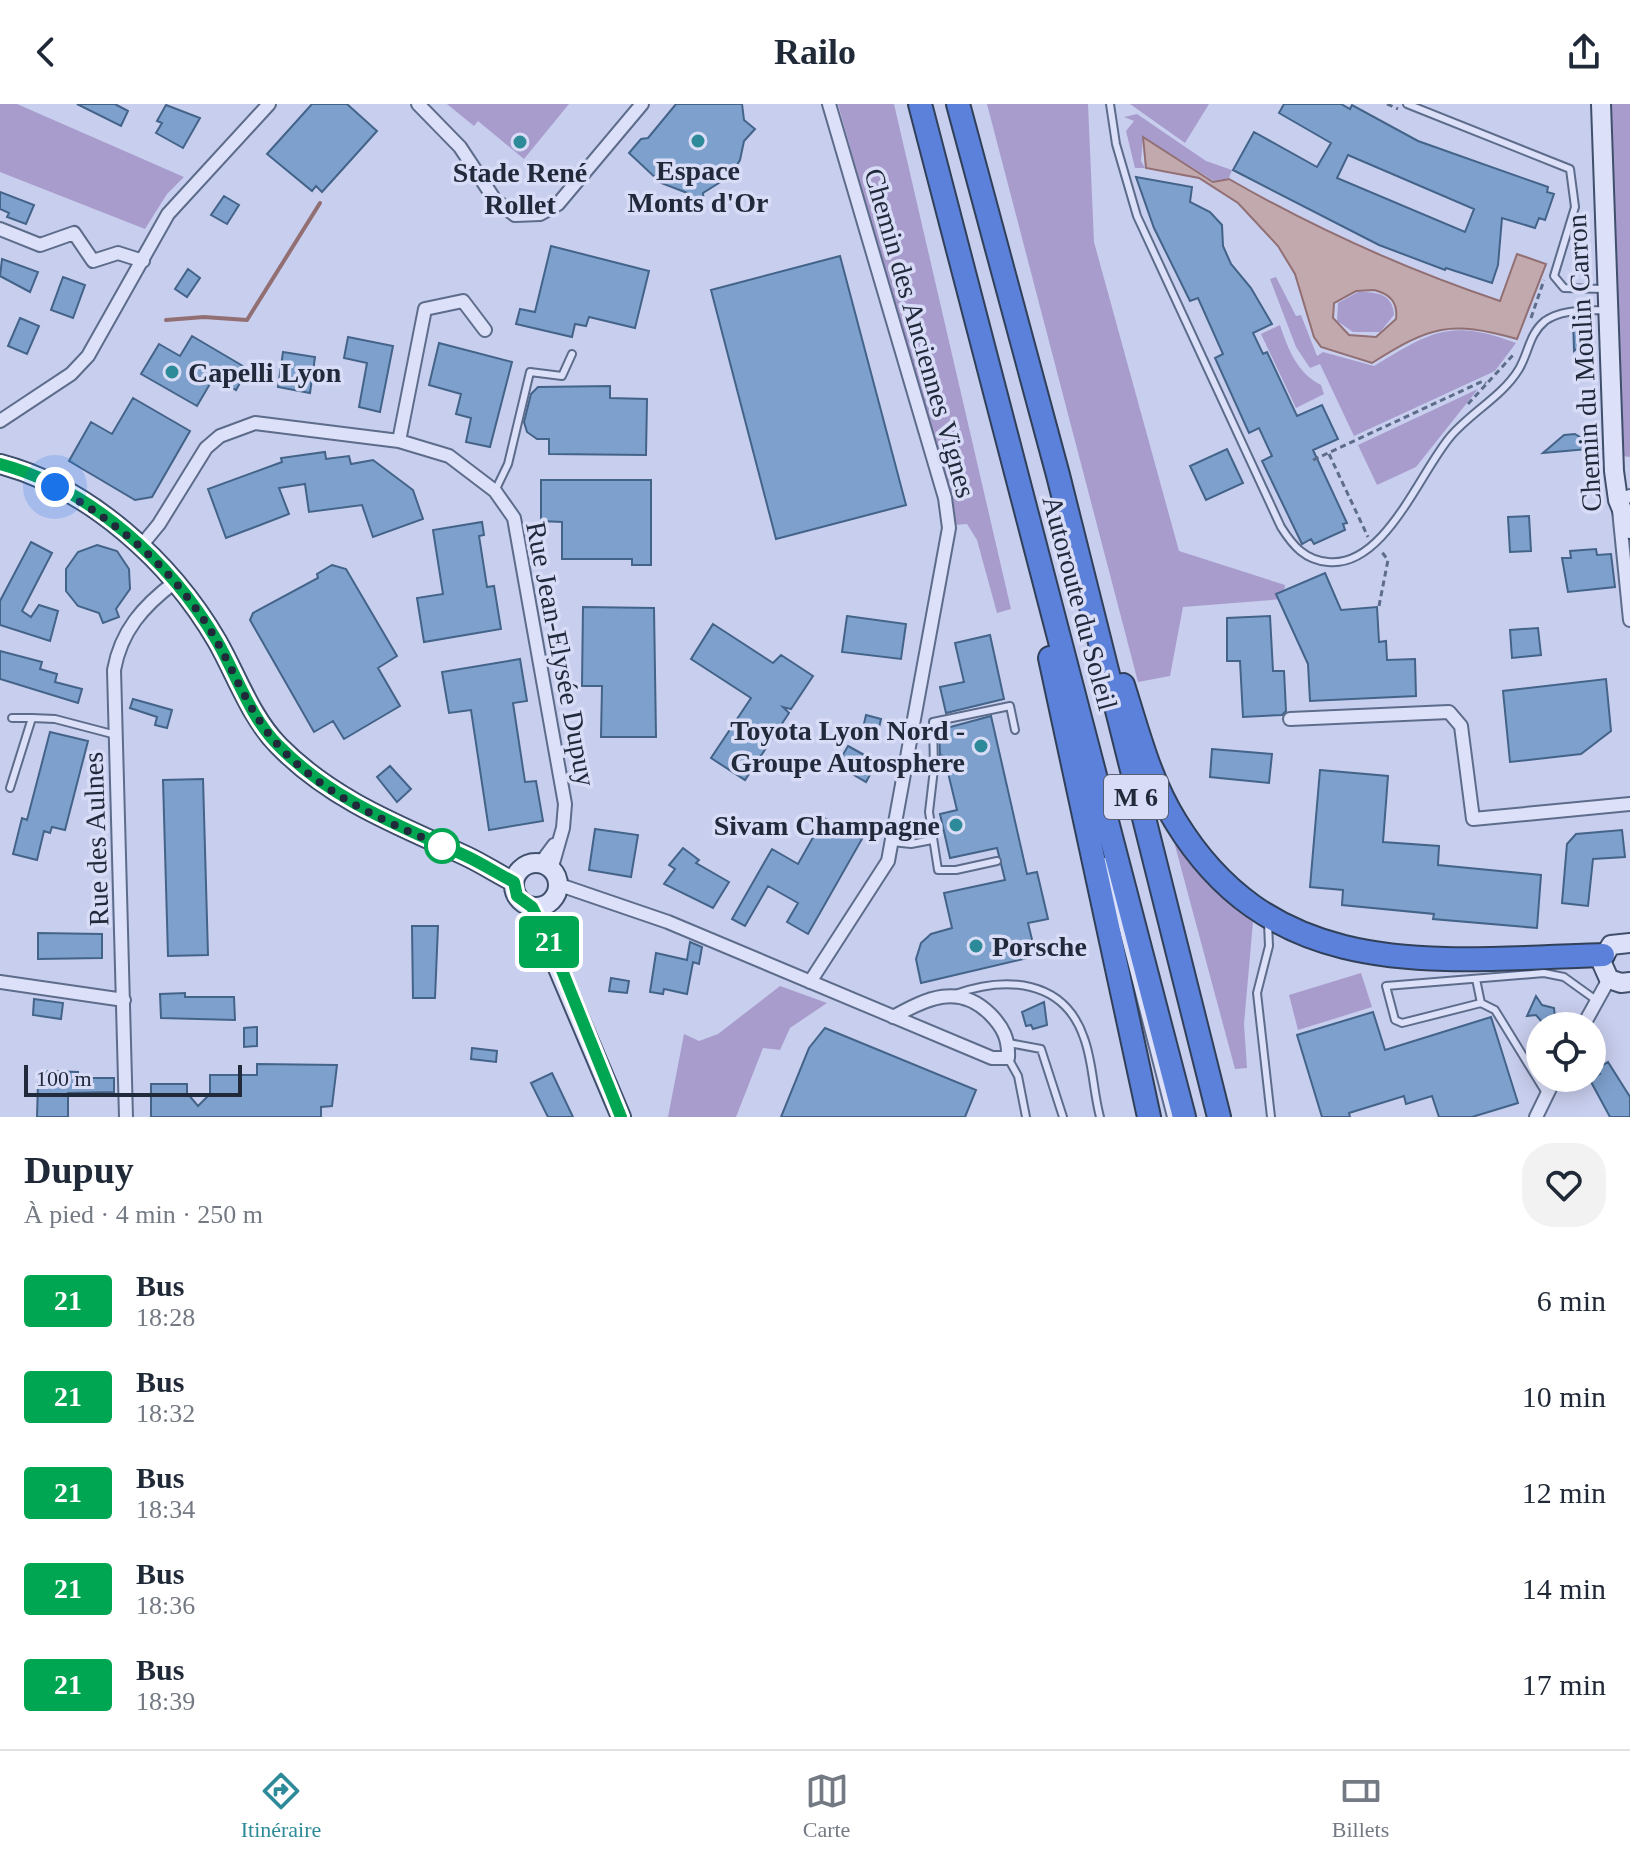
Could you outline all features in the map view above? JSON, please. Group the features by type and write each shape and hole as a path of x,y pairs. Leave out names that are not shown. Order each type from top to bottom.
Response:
{"highway":[{"name":"Autoroute du Soleil","path":"920,104 1184,1117"},
{"name":"Autoroute du Soleil","path":"958,104 1058,475 1219,1117"},
{"path":"1058,475 1083,542 1137,728 1163,798 1199,857 1225,884 1266,917 1335,946 1393,958 1469,961 1603,955"},
{"path":"1031,538 1055,688 1149,1117"}],"street":[{"path":"0,421 80,366 168,214 269,104"},
{"path":"418,104 460,147 495,200 515,215 540,214 558,204 642,104"},
{"name":"Chemin des Anciennes Vignes","path":"810,982 888,861 949,528 945,498 829,104"},
{"name":"Chemin du Moulin Carron","path":"1601,104 1608,310 1624,498 1630,620"},
{"path":"0,229 40,245 74,233 93,261 118,253 143,261"},
{"path":"399,441 425,309 463,301 485,330"},
{"name":"Rue Jean-Elysée Dupuy","path":"141,546 159,524 197,460 220,436 255,423 399,441 449,456 495,491 514,518 565,804 563,828 550,873"},
{"path":"0,464 55,487 92,508 141,546 175,582 211,631 276,744 328,789 386,821 517,876 550,873 893,1017 992,1058 1008,1058 1009,1043 1000,1024 977,1002 955,994 924,1000 893,1017"},
{"path":"1624,498 1630,529"},
{"name":"Rue des Aulnes","path":"126,1117 114,683 118,649 139,613 175,582"},
{"path":"1290,719 1449,712 1461,726 1473,819 1630,804"},
{"path":"539,906 555,896 550,873"},
{"path":"517,876 517,896 539,906 621,1117"},
{"path":"1630,943 1617,942 1603,955 1602,968 1609,979 1630,982"},
{"path":"1590,1012 1609,979"},
{"path":"0,982 124,1000"},
{"path":"1536,1117 1547,1094"}],"lane":[{"path":"1110,104 1127,188 1142,229 1281,527 1302,554 1339,563 1367,552 1386,531 1447,440 1472,411 1488,404 1520,368 1536,329 1549,318 1569,311 1608,310"},
{"path":"1407,104 1570,169 1575,207 1554,276 1564,288 1607,289"},
{"path":"495,491 508,464 530,372 562,376 572,354"},
{"path":"1055,688 1078,758 1098,835"},
{"path":"914,722 933,722 1010,706 1015,730"},
{"path":"12,718 55,719 116,735"},
{"path":"10,788 32,718"},
{"path":"933,722 935,750 929,812 938,870 997,861"},
{"path":"892,842 911,844 932,840"},
{"path":"1102,850 1171,1117"},
{"path":"1266,917 1270,939 1257,993 1271,1117"},
{"path":"1547,1094 1495,1010 1481,1003 1402,1023 1395,1020 1386,986 1544,973 1564,977 1596,1000"},
{"path":"1476,979 1481,1003"},
{"path":"955,994 976,987 1018,983 1056,997 1079,1023 1086,1042 1100,1117"},
{"path":"1009,1043 1041,1049 1057,1088 1063,1117"},
{"path":"1008,1058 1018,1076 1026,1117"}],"path":[{"path":"1387,104 1404,112"},
{"path":"1531,320 1546,275"},
{"path":"1468,404 1519,343"},
{"path":"1313,460 1483,381 1486,383"},
{"path":"1328,453 1369,540"},
{"path":"1362,544 1375,533"},
{"path":"1378,549 1388,560 1379,606"}],"shaded area":[{"path":"0,104 17,104 184,177 167,194 145,229 0,172"},
{"name":"Stade René Rollet","path":"447,104 569,104 524,159 478,121 474,126"},
{"path":"838,104 894,104 1011,609 997,613 977,540 967,524 955,525"},
{"path":"987,104 1088,104 1094,242 1179,551 1285,585 1283,599 1183,607 1170,676 1138,682"},
{"path":"1130,104 1209,104 1185,143"},
{"path":"1611,104 1630,104 1630,457 1622,456"},
{"path":"1137,114 1206,161 1232,170 1229,178 1214,181 1143,137 1141,161 1145,168 1135,168 1126,131 1134,121 1124,117"},
{"path":"1143,137 1213,182 1229,179 1362,247 1500,301 1517,254 1546,264 1517,339 1474,330 1441,330 1410,341 1372,363 1321,347 1314,337 1295,274 1278,246 1238,203 1199,178 1146,168","holes":["1356,291 1380,292 1389,296 1394,303 1396,319 1376,337 1349,335 1333,318 1334,303"]},
{"path":"1276,277 1296,316 1301,315 1317,356 1323,352 1374,366 1426,337 1457,330 1493,335 1516,343 1495,371 1354,436 1320,364 1310,368 1296,347 1270,279"},
{"path":"1358,292 1377,293 1390,302 1394,315 1380,332 1353,332 1337,321 1338,303"},
{"path":"1280,325 1294,360 1321,385 1324,394 1296,408 1261,334"},
{"path":"1478,389 1416,467 1377,485 1358,445"},
{"path":"1173,838 1188,862 1253,922 1244,1024 1247,1068 1235,1069"},
{"path":"1361,973 1372,1007 1298,1030 1289,995"},
{"path":"780,986 827,1003 790,1028 780,1050 763,1048 736,1117 668,1117 684,1034 699,1041 718,1034"}],"building":[{"path":"77,104 115,104 128,111 121,126"},
{"path":"312,104 347,104 377,131 322,192 316,186 312,191 267,154"},
{"path":"676,104 742,104 744,120 755,129 744,141 740,160 730,176 703,193 704,204 691,205 690,194 661,183 629,153 641,139 648,138"},
{"path":"1284,104 1341,104 1350,109 1352,105 1418,141 1548,187 1547,192 1554,194 1545,220 1539,218 1535,228 1502,218 1498,265 1492,283 1445,270 1379,245 1233,170 1254,132 1317,167 1331,143 1279,113","holes":["1348,155 1474,209 1465,232 1337,178"]},
{"path":"166,105 200,118 183,148 156,133 162,123 157,121"},
{"path":"1136,177 1192,187 1190,202 1210,212 1222,225 1223,246 1231,264 1251,288 1272,324 1253,333 1263,354 1267,352 1297,416 1322,405 1338,439 1313,450 1347,523 1343,524 1345,530 1314,544 1311,539 1302,544 1262,461 1272,456 1259,428 1249,433 1215,358 1223,354 1198,298 1190,301 1154,228"},
{"path":"0,192 34,205 26,224 7,217 9,213 0,209"},
{"path":"224,196 239,205 227,224 211,215"},
{"path":"551,246 649,271 635,328 589,317 586,326 575,324 572,337 516,324 520,309 535,312"},
{"path":"840,256 906,505 776,539 711,290"},
{"path":"2,259 38,272 30,292 0,276"},
{"path":"188,269 200,278 187,297 175,289"},
{"path":"63,277 85,285 73,318 51,310"},
{"path":"1586,317 1587,340 1574,351 1573,318"},
{"path":"20,318 39,326 27,354 8,346"},
{"name":"Capelli Lyon","path":"192,336 248,369 236,390 214,377 197,406 141,374 159,344 180,356"},
{"path":"348,337 393,346 380,412 359,407 367,363 344,358"},
{"path":"439,343 512,362 490,447 466,442 471,418 456,414 461,394 429,385"},
{"path":"283,352 315,357 310,393 278,387"},
{"path":"610,386 610,398 647,399 646,455 549,454 549,439 537,439 527,432 524,422 531,394 538,387"},
{"path":"133,398 190,431 152,497 135,500 69,461 91,422 112,434"},
{"path":"1575,434 1599,448 1543,453 1564,435"},
{"path":"1227,449 1243,483 1206,500 1190,466"},
{"path":"325,452 326,459 349,456 351,464 373,460 413,490 423,519 373,537 362,505 309,512 305,484 279,488 289,514 226,538 208,489 282,462 281,458"},
{"path":"541,480 651,480 651,565 632,565 632,559 562,559 562,522 541,521"},
{"path":"1529,516 1531,551 1510,552 1508,517"},
{"path":"482,522 484,535 479,536 487,587 494,586 501,629 424,642 417,598 443,594 433,530"},
{"path":"31,542 52,553 22,611 31,617 39,605 58,611 50,641 0,625 0,601"},
{"path":"97,545 117,551 129,569 130,589 116,609 119,617 103,623 99,613 78,606 66,591 66,569 78,552"},
{"path":"1596,549 1597,555 1611,554 1615,587 1568,592 1562,558 1571,558 1570,551"},
{"path":"332,565 346,569 397,656 378,668 400,706 344,739 333,721 314,732 250,620 253,613 318,578 317,574"},
{"path":"1325,573 1341,610 1377,607 1379,642 1386,641 1387,660 1415,659 1416,696 1310,701 1308,664 1276,594"},
{"path":"583,607 654,608 656,737 601,737 602,686 582,686"},
{"path":"847,616 906,624 901,659 842,652"},
{"path":"1270,616 1273,671 1284,671 1286,711 1282,715 1243,717 1240,661 1227,661 1227,618"},
{"path":"713,624 773,663 781,655 813,676 791,709 783,707 789,713 745,780 711,758 751,698 691,659"},
{"path":"1538,628 1541,655 1512,658 1510,630"},
{"path":"990,635 1004,699 946,713 940,687 964,682 955,643"},
{"path":"0,651 42,662 40,669 57,674 55,682 82,689 78,703 0,679"},
{"path":"520,659 527,701 513,703 525,782 536,781 543,821 489,830 471,710 449,713 442,672"},
{"path":"1606,679 1611,731 1581,754 1510,762 1503,691"},
{"path":"133,699 172,710 167,728 155,725 157,717 130,708"},
{"path":"866,715 881,719 878,732 863,728"},
{"path":"991,716 1027,874 1037,872 1048,919 1028,923 1036,956 921,983 916,959 921,943 931,934 952,928 944,893 1005,880 997,848 950,858 940,814 957,810 944,756 940,755 939,730"},
{"path":"50,732 88,741 65,830 52,827 50,833 44,831 37,860 13,854 22,818 27,820"},
{"path":"848,746 877,762 866,782 837,765"},
{"path":"1212,749 1272,754 1269,783 1210,777"},
{"path":"390,766 411,789 397,802 377,777"},
{"path":"1320,770 1388,776 1383,842 1439,846 1438,865 1541,875 1537,928 1433,919 1434,914 1342,905 1343,890 1310,887"},
{"path":"203,779 208,955 168,956 163,780"},
{"path":"824,818 862,839 808,934 787,922 798,903 768,886 745,926 732,919 772,849 798,864"},
{"path":"595,829 638,835 631,877 589,870"},
{"path":"1622,830 1625,857 1593,859 1588,906 1562,903 1567,844 1576,834"},
{"path":"683,848 699,860 696,863 729,882 713,908 664,884 675,869 669,865"},
{"path":"412,926 438,926 435,998 413,998"},
{"path":"38,933 102,934 102,958 38,959"},
{"path":"690,942 702,947 699,964 693,962 687,994 664,989 663,994 650,992 656,953 687,960"},
{"path":"611,978 629,981 627,993 609,991"},
{"path":"185,993 185,997 234,997 235,1020 161,1018 160,994"},
{"path":"1536,996 1542,1005 1554,1008 1554,1012 1529,1012"},
{"path":"34,999 63,1003 61,1019 33,1015"},
{"path":"1044,1002 1047,1025 1033,1029 1031,1025 1026,1026 1022,1012"},
{"path":"1373,1012 1385,1050 1491,1017 1518,1103 1472,1117 1439,1117 1432,1096 1406,1104 1404,1096 1349,1113 1350,1117 1322,1117 1297,1035"},
{"path":"257,1027 257,1046 244,1047 244,1028"},
{"path":"825,1028 976,1090 965,1117 781,1117 809,1048"},
{"path":"472,1048 497,1051 496,1062 471,1059"},
{"path":"1606,1063 1630,1097 1630,1117 1610,1117 1596,1092 1606,1092"},
{"path":"257,1064 337,1065 332,1106 321,1107 321,1117 151,1117 151,1084 187,1084 187,1093 198,1106 210,1094 210,1075 257,1075"},
{"path":"48,1071 78,1072 78,1078 114,1078 114,1092 68,1093 68,1117 37,1117 38,1083"},
{"path":"552,1073 573,1117 548,1117 531,1083"}],"waterway":[{"path":"166,320 204,317 247,320 320,203"}],"bus line":[{"name":"21","path":"0,464 55,487 92,508 141,546 175,582 211,631 276,744 328,789 386,821 470,858 514,882 517,896 532,907 555,953 621,1117"}],"place":[{"name":"Espace Monts d'Or","path":"698,141"},
{"name":"Stade René Rollet","path":"520,142"},
{"name":"Capelli Lyon","path":"172,372"},
{"name":"Toyota Lyon Nord - Groupe Autosphere","path":"981,746"},
{"name":"Sivam Champagne","path":"956,825"},
{"name":"Porsche","path":"976,946"}],"route":[{"path":"55,487 112,522 141,546 175,582 211,631 276,744 328,789 386,821 447,848 442,846"}]}
